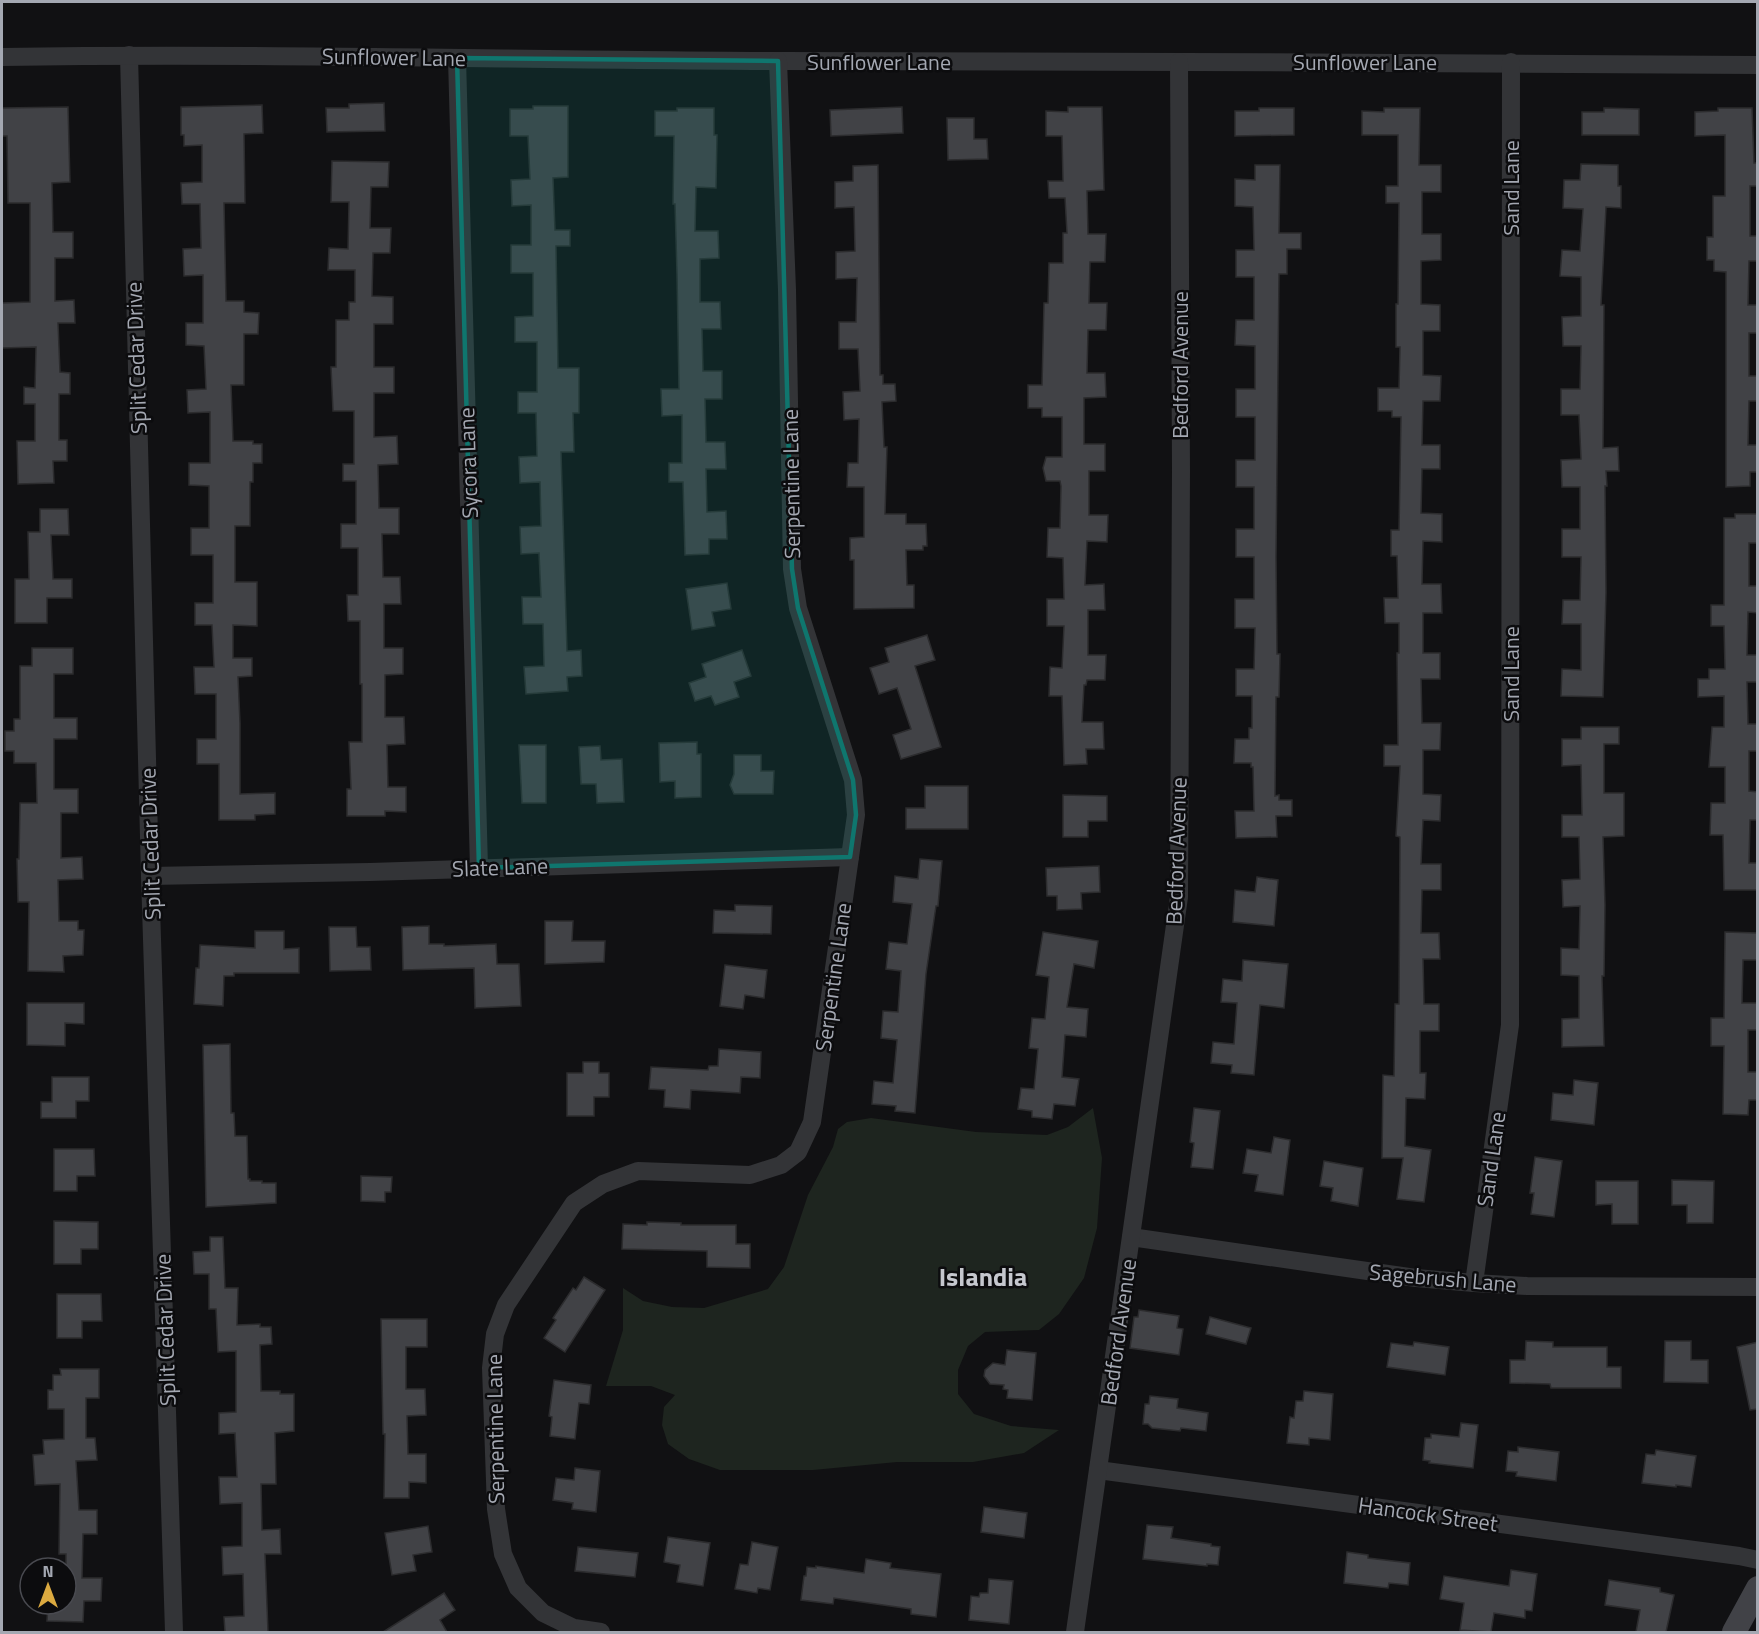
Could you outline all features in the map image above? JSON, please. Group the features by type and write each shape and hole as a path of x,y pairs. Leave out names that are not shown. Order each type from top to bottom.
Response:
{"street":[{"name":"Sunflower Lane","path":"2,57 129,55 778,62 1512,62 1758,66"},
{"name":"Split Cedar Drive","path":"129,55 150,876 174,1632"},
{"name":"Sycora Lane","path":"457,58 479,868"},
{"name":"Serpentine Lane","path":"601,1632 574,1628 543,1613 518,1588 503,1554 496,1509 491,1368 495,1334 506,1305 574,1203 603,1184 638,1171 750,1175 781,1165 798,1152 812,1122 856,815 853,780 798,608 792,569 787,290 778,62"},
{"name":"Bedford Avenue","path":"1075,1632 1179,897 1181,470 1179,62"},
{"name":"Sand Lane","path":"1474,1283 1510,1025 1512,62"},
{"name":"Slate Lane","path":"150,876 850,858"},
{"name":"Sagebrush Lane","path":"1131,1237 1416,1278 1474,1283 1539,1286 1758,1287"},
{"name":"Hancock Street","path":"1098,1470 1728,1554 1758,1560"},
{"path":"1734,1632 1758,1588"}],"highlighted area":[{"path":"457,58 778,61 792,569 798,608 853,780 856,815 850,857 479,868"}],"shaded area":[{"path":"1093,1108 1102,1158 1097,1228 1084,1278 1059,1314 1039,1330 985,1332 968,1346 958,1370 958,1394 974,1414 1011,1426 1059,1430 1024,1453 973,1462 897,1462 813,1470 720,1470 689,1459 668,1444 662,1425 664,1407 675,1395 651,1386 606,1386 623,1330 623,1288 643,1301 672,1307 704,1308 768,1289 784,1267 808,1195 833,1147 838,1129 847,1122 871,1118 976,1132 1047,1135 1068,1127"}],"building":[{"path":"384,103 385,131 327,132 326,108 349,108 349,104"},
{"path":"262,105 263,133 244,134 245,203 224,203 226,301 244,301 244,312 259,313 258,334 244,334 244,385 231,385 233,441 253,441 253,444 262,444 262,463 253,463 253,482 250,482 250,526 235,526 235,582 257,582 257,626 233,625 233,658 252,658 252,676 238,677 240,794 275,793 275,814 255,815 255,820 219,820 219,764 197,764 197,739 216,739 216,694 195,694 194,667 214,667 212,625 195,625 195,603 213,603 213,555 191,555 191,528 209,528 209,486 189,485 189,463 210,463 210,412 188,413 187,390 206,389 204,346 186,345 186,323 203,323 203,275 184,276 183,249 201,248 200,204 182,204 181,183 202,182 202,145 184,146 184,135 181,135 181,107"},
{"path":"533,106 568,106 568,177 553,178 555,230 570,230 570,246 556,246 558,368 579,368 579,413 573,413 574,452 561,452 567,651 581,650 582,676 567,677 568,691 526,694 524,667 544,666 543,624 523,624 522,597 541,597 539,553 521,554 520,527 541,526 540,482 520,483 519,457 537,456 536,413 518,413 518,392 537,392 537,342 515,342 515,317 533,316 533,273 511,273 511,245 531,245 531,205 512,206 511,180 530,179 528,136 510,136 510,109 533,109"},
{"path":"68,107 70,182 52,183 53,232 73,232 73,258 55,258 55,301 74,300 75,323 58,323 60,372 70,373 70,394 59,394 59,440 67,440 67,461 53,461 54,483 18,484 17,441 35,441 35,404 24,404 24,387 35,388 36,347 2,348 2,303 30,302 30,203 8,203 7,136 2,136 2,108"},
{"path":"902,107 903,133 831,136 830,110"},
{"path":"1068,107 1102,107 1104,190 1087,191 1088,234 1106,234 1105,262 1090,262 1089,303 1107,303 1106,330 1088,330 1087,373 1105,373 1106,397 1084,398 1084,444 1105,444 1105,471 1089,471 1089,515 1108,515 1107,542 1087,541 1085,585 1104,584 1105,610 1088,610 1088,655 1106,655 1105,680 1087,680 1084,685 1082,722 1103,722 1104,749 1086,749 1087,764 1064,765 1062,696 1049,696 1050,667 1062,668 1064,626 1047,626 1047,599 1064,599 1063,558 1047,557 1048,528 1060,528 1061,486 1060,481 1046,481 1043,468 1046,457 1062,457 1062,417 1042,417 1042,408 1028,408 1028,385 1042,385 1044,303 1048,303 1049,263 1063,263 1063,233 1067,233 1065,198 1049,198 1048,181 1063,181 1062,136 1046,136 1046,111 1068,112"},
{"path":"677,108 714,108 714,135 717,135 716,188 696,187 695,231 718,231 719,258 700,259 700,302 720,302 721,329 702,329 703,371 722,371 722,399 705,399 706,442 725,442 726,469 706,469 707,512 726,511 727,539 709,539 709,554 685,555 683,482 669,482 669,463 682,463 682,415 662,416 661,389 679,389 675,204 673,204 674,136 655,136 655,111 677,111"},
{"path":"1259,108 1294,108 1294,135 1235,136 1235,111 1259,111"},
{"path":"1384,108 1420,108 1419,165 1441,165 1441,192 1422,192 1422,234 1441,234 1441,260 1421,261 1421,304 1440,305 1440,331 1423,331 1423,375 1441,376 1440,401 1423,401 1422,445 1440,445 1440,469 1422,469 1421,513 1442,514 1442,542 1423,541 1422,584 1441,584 1442,613 1423,613 1423,653 1440,653 1440,679 1421,679 1422,723 1441,723 1440,750 1423,750 1423,794 1441,795 1440,821 1423,820 1421,864 1441,864 1441,890 1422,890 1421,933 1439,933 1440,959 1423,959 1424,1004 1439,1004 1439,1031 1420,1031 1420,1073 1426,1073 1425,1099 1406,1098 1405,1146 1431,1150 1424,1202 1397,1199 1403,1158 1382,1158 1383,1075 1394,1076 1395,1004 1399,1004 1400,837 1396,836 1400,766 1384,766 1384,745 1398,745 1399,623 1385,623 1384,598 1398,598 1397,556 1391,556 1391,530 1399,530 1401,417 1392,417 1392,411 1378,411 1378,388 1399,388 1400,347 1396,347 1396,304 1398,304 1399,203 1386,203 1386,186 1398,186 1398,135 1362,135 1362,111 1384,112"},
{"path":"1604,108 1639,109 1639,135 1582,135 1582,112 1604,112"},
{"path":"1718,108 1752,108 1754,163 1758,163 1758,186 1750,186 1750,236 1758,236 1758,261 1749,261 1748,305 1758,305 1758,333 1749,333 1749,376 1758,376 1758,401 1749,401 1748,445 1758,445 1758,472 1750,472 1750,486 1726,487 1726,272 1714,271 1714,260 1707,260 1707,237 1713,237 1713,196 1725,196 1725,135 1695,136 1695,112 1718,111"},
{"path":"947,118 974,118 974,139 987,139 988,159 948,160"},
{"path":"332,161 389,162 388,187 371,187 370,228 391,228 390,253 373,253 372,296 393,297 393,324 374,324 374,367 394,367 394,393 374,393 374,437 397,436 398,464 378,465 379,508 399,508 399,534 382,534 383,577 400,577 401,604 384,604 384,648 403,648 403,674 385,675 385,717 404,717 405,744 387,745 388,787 406,787 406,812 385,811 385,816 347,816 347,789 351,789 349,742 362,742 360,621 348,621 347,595 358,595 358,548 341,548 341,524 356,524 356,481 343,481 343,464 354,464 354,411 333,411 331,367 336,367 336,320 349,320 349,302 355,302 355,270 328,270 329,248 348,249 349,202 331,202"},
{"path":"1581,164 1618,165 1618,186 1621,186 1621,208 1606,207 1601,305 1604,305 1603,448 1618,447 1619,471 1606,471 1603,697 1561,696 1562,669 1581,670 1581,624 1562,624 1563,600 1580,600 1581,557 1562,557 1562,529 1580,529 1580,487 1562,487 1561,460 1581,459 1579,415 1561,415 1561,389 1580,389 1581,346 1563,346 1562,317 1581,316 1581,277 1560,276 1562,250 1580,251 1583,209 1563,208 1564,180 1580,180"},
{"path":"878,165 880,375 883,375 883,384 895,384 896,401 882,402 884,447 887,447 885,514 906,514 906,524 926,524 927,546 923,546 923,550 906,550 907,585 914,585 914,608 854,609 854,560 850,560 850,538 864,537 864,487 847,487 848,463 858,463 859,419 844,420 843,392 860,391 858,349 839,349 839,322 856,322 857,278 836,279 836,252 855,251 854,207 835,208 835,182 853,181 853,166"},
{"path":"1255,165 1280,165 1279,233 1301,233 1301,249 1287,249 1287,274 1279,274 1276,557 1277,654 1280,654 1279,697 1276,697 1275,796 1279,795 1279,800 1292,800 1292,816 1276,816 1277,837 1236,838 1235,811 1254,811 1253,767 1251,763 1234,763 1235,739 1249,739 1249,728 1252,728 1252,696 1236,696 1236,669 1254,669 1255,628 1235,628 1235,599 1254,599 1254,557 1236,557 1236,529 1254,529 1254,487 1236,487 1236,460 1255,460 1255,417 1236,417 1236,389 1255,389 1255,346 1235,345 1236,320 1254,320 1254,277 1236,277 1236,250 1254,250 1253,207 1235,206 1235,179 1255,180"},
{"path":"40,509 68,509 69,535 51,535 53,579 72,579 72,598 47,598 47,623 15,623 15,579 29,579 28,532 40,532"},
{"path":"1735,514 1758,514 1758,543 1749,543 1749,586 1758,586 1758,613 1748,612 1747,655 1758,655 1758,682 1747,682 1748,724 1758,724 1758,751 1749,751 1749,791 1758,792 1758,820 1750,820 1749,863 1758,863 1758,890 1724,890 1723,835 1710,835 1711,803 1725,803 1725,767 1709,767 1712,727 1724,727 1724,696 1698,697 1698,679 1709,679 1709,669 1725,669 1724,626 1711,626 1711,605 1724,605 1724,518 1735,518"},
{"path":"727,583 731,609 712,612 715,626 692,630 686,589"},
{"path":"927,635 935,660 915,666 941,747 901,759 893,735 911,729 897,688 879,694 870,668 889,662 885,648"},
{"path":"32,648 73,648 73,674 54,674 54,718 77,718 77,739 54,739 54,789 78,789 78,813 61,813 61,858 82,857 83,879 58,880 59,921 78,921 78,930 84,930 83,955 63,956 64,972 28,971 29,902 18,902 17,859 19,859 20,803 37,803 36,763 14,763 14,751 5,751 5,731 14,731 14,719 20,719 20,666 32,666"},
{"path":"742,650 751,676 734,682 739,697 715,705 711,696 695,701 689,683 706,677 702,664"},
{"path":"1581,727 1619,727 1619,744 1604,744 1604,793 1624,793 1624,836 1603,837 1604,1046 1562,1047 1562,1019 1579,1018 1579,976 1561,975 1561,948 1579,949 1580,906 1563,907 1562,880 1580,879 1579,837 1562,837 1562,815 1582,815 1581,765 1562,766 1562,739 1581,739"},
{"path":"697,742 697,754 701,754 701,797 675,798 675,781 660,782 659,743"},
{"path":"519,745 546,745 546,803 522,803"},
{"path":"600,746 601,760 622,759 624,802 597,803 596,784 581,784 579,747"},
{"path":"734,755 761,755 761,771 774,771 773,794 734,794 730,785 734,774"},
{"path":"925,786 968,786 968,829 906,829 906,808 925,808"},
{"path":"1063,795 1107,796 1107,821 1088,821 1088,837 1063,837"},
{"path":"920,859 942,861 938,906 936,906 926,974 915,1113 895,1111 896,1106 872,1104 874,1081 893,1083 897,1040 881,1038 883,1011 898,1012 901,971 886,969 889,942 907,944 912,904 893,902 895,876 918,879"},
{"path":"1099,866 1100,892 1081,893 1082,909 1057,910 1057,896 1047,896 1046,868"},
{"path":"1257,877 1278,880 1274,926 1233,922 1235,890 1255,892"},
{"path":"735,905 772,906 771,934 713,933 714,910 735,911"},
{"path":"545,921 573,921 572,941 605,941 604,962 545,964"},
{"path":"429,926 429,944 444,944 444,946 496,944 497,964 519,964 521,1006 475,1008 474,968 403,970 402,927"},
{"path":"329,927 356,927 357,947 370,947 371,970 330,971"},
{"path":"255,931 284,931 284,949 299,948 299,973 234,973 234,976 224,976 223,1006 194,1004 200,945 255,948"},
{"path":"1043,932 1098,941 1094,968 1074,964 1067,1007 1088,1009 1086,1037 1065,1035 1062,1077 1079,1079 1075,1106 1054,1104 1052,1119 1032,1117 1032,1111 1018,1109 1021,1088 1034,1089 1038,1049 1029,1048 1032,1018 1045,1019 1049,977 1036,975"},
{"path":"1725,932 1758,933 1758,960 1743,960 1742,1003 1758,1003 1758,1030 1748,1030 1748,1072 1758,1072 1758,1100 1749,1100 1748,1115 1723,1114 1724,1046 1711,1046 1711,1018 1724,1018"},
{"path":"1243,960 1288,964 1284,1008 1260,1005 1254,1075 1231,1073 1232,1065 1211,1063 1213,1042 1234,1044 1237,1003 1221,1002 1223,979 1242,981"},
{"path":"725,965 767,970 764,998 745,995 743,1009 720,1006"},
{"path":"27,1003 84,1003 84,1024 65,1023 65,1046 27,1045"},
{"path":"230,1044 231,1113 234,1113 235,1136 247,1136 248,1179 262,1181 262,1183 276,1183 276,1203 206,1207 203,1045"},
{"path":"719,1049 761,1052 760,1078 741,1077 740,1093 691,1090 690,1109 664,1107 665,1090 649,1089 651,1067 708,1070 709,1066 718,1066"},
{"path":"583,1062 599,1062 599,1073 609,1073 609,1097 594,1097 594,1116 567,1116 567,1073 583,1073"},
{"path":"52,1077 89,1077 89,1101 76,1101 76,1118 41,1118 41,1102 52,1102"},
{"path":"1574,1080 1598,1083 1594,1125 1551,1120 1553,1093 1573,1095"},
{"path":"1194,1108 1220,1111 1213,1169 1191,1167 1194,1143 1190,1142"},
{"path":"1274,1137 1290,1140 1283,1195 1255,1191 1258,1175 1243,1173 1247,1149 1271,1153"},
{"path":"54,1149 94,1149 95,1176 77,1176 77,1191 54,1191"},
{"path":"1535,1157 1562,1161 1554,1217 1531,1214 1534,1193 1530,1193"},
{"path":"1324,1161 1363,1168 1358,1206 1331,1201 1333,1188 1320,1186"},
{"path":"361,1176 392,1177 391,1192 385,1192 385,1202 361,1201"},
{"path":"1672,1180 1714,1181 1713,1223 1687,1223 1687,1205 1672,1205"},
{"path":"1596,1181 1638,1181 1638,1224 1612,1224 1612,1204 1596,1205"},
{"path":"54,1221 98,1222 98,1249 81,1249 81,1264 54,1264"},
{"path":"647,1222 681,1223 681,1225 736,1225 736,1244 750,1244 750,1268 707,1267 707,1251 622,1249 623,1224 647,1225"},
{"path":"210,1237 223,1237 225,1288 238,1288 237,1325 260,1324 260,1327 271,1327 272,1344 260,1345 261,1391 294,1394 294,1431 275,1433 276,1484 261,1484 262,1530 280,1529 281,1554 265,1554 268,1632 225,1632 224,1617 244,1616 243,1574 223,1575 222,1547 242,1546 242,1503 220,1504 219,1477 237,1477 235,1433 219,1434 219,1413 236,1412 236,1351 218,1352 216,1309 209,1309 209,1274 194,1274 193,1252 210,1251"},
{"path":"584,1277 605,1290 565,1352 544,1338 556,1320 553,1318 573,1288 576,1290"},
{"path":"57,1294 101,1294 102,1321 82,1321 82,1338 57,1338"},
{"path":"1139,1310 1179,1316 1177,1328 1183,1329 1179,1355 1130,1348 1134,1317 1138,1317"},
{"path":"1210,1317 1251,1328 1246,1344 1206,1334"},
{"path":"381,1319 427,1319 427,1347 406,1347 406,1389 425,1389 426,1415 407,1416 408,1454 426,1454 426,1483 409,1482 409,1498 384,1498 385,1434 383,1434"},
{"path":"1526,1341 1553,1342 1553,1347 1607,1347 1607,1367 1621,1367 1621,1388 1551,1388 1550,1384 1510,1383 1510,1360 1525,1360"},
{"path":"1665,1341 1691,1341 1691,1360 1708,1360 1708,1383 1664,1382"},
{"path":"1414,1342 1449,1347 1445,1375 1387,1367 1391,1343 1413,1346"},
{"path":"1758,1342 1758,1409 1750,1410 1737,1347"},
{"path":"1007,1350 1036,1353 1032,1400 1007,1398 1008,1390 1003,1389 1004,1385 990,1384 984,1376 985,1370 993,1363 1005,1365"},
{"path":"60,1369 99,1369 99,1398 86,1398 86,1438 95,1438 97,1460 76,1461 79,1510 97,1510 97,1534 83,1534 82,1578 102,1578 101,1601 84,1601 83,1622 47,1621 47,1616 78,1616 78,1556 59,1554 60,1484 35,1485 33,1455 44,1454 43,1440 64,1439 64,1409 48,1409 48,1390 53,1390 53,1375 61,1375"},
{"path":"554,1380 591,1385 589,1404 579,1403 575,1439 550,1436 552,1417 549,1416"},
{"path":"1304,1391 1333,1394 1330,1440 1309,1438 1309,1445 1287,1443 1290,1417 1294,1418 1296,1401 1303,1401"},
{"path":"1150,1396 1178,1399 1177,1408 1208,1413 1206,1431 1152,1428 1148,1424 1143,1424 1145,1404 1149,1404"},
{"path":"1461,1423 1478,1425 1473,1468 1429,1463 1430,1461 1423,1460 1425,1438 1431,1438 1431,1434 1459,1437"},
{"path":"1518,1447 1559,1452 1556,1481 1516,1476 1517,1472 1506,1471 1508,1451 1518,1452"},
{"path":"1656,1450 1696,1456 1691,1487 1642,1483 1646,1454 1655,1455"},
{"path":"575,1468 600,1471 596,1512 572,1509 573,1503 553,1500 556,1478 574,1480"},
{"path":"984,1507 1027,1513 1024,1538 981,1532"},
{"path":"1147,1525 1173,1527 1171,1538 1220,1547 1218,1565 1207,1564 1207,1566 1143,1559"},
{"path":"428,1526 432,1552 413,1555 416,1571 392,1575 385,1533"},
{"path":"668,1537 710,1543 703,1586 677,1582 680,1565 664,1562"},
{"path":"752,1542 778,1547 770,1590 758,1588 757,1593 735,1589 740,1564 748,1565"},
{"path":"578,1547 638,1553 635,1577 575,1571"},
{"path":"1347,1552 1368,1555 1368,1558 1410,1563 1408,1585 1389,1583 1388,1588 1344,1583"},
{"path":"866,1559 891,1563 890,1568 941,1574 936,1617 911,1614 911,1609 834,1598 833,1604 801,1600 807,1567 816,1568 816,1566 864,1573"},
{"path":"1511,1570 1537,1574 1532,1611 1525,1610 1525,1618 1494,1613 1491,1632 1460,1630 1464,1603 1440,1599 1444,1576 1509,1586"},
{"path":"989,1579 1013,1581 1009,1624 969,1620 971,1596 979,1597 980,1593 988,1593"},
{"path":"1609,1580 1660,1588 1660,1592 1674,1595 1666,1632 1636,1632 1640,1610 1605,1605"},
{"path":"444,1593 455,1610 440,1620 447,1632 383,1632"}],"district":[{"name":"Islandia","path":"983,1277"}]}
